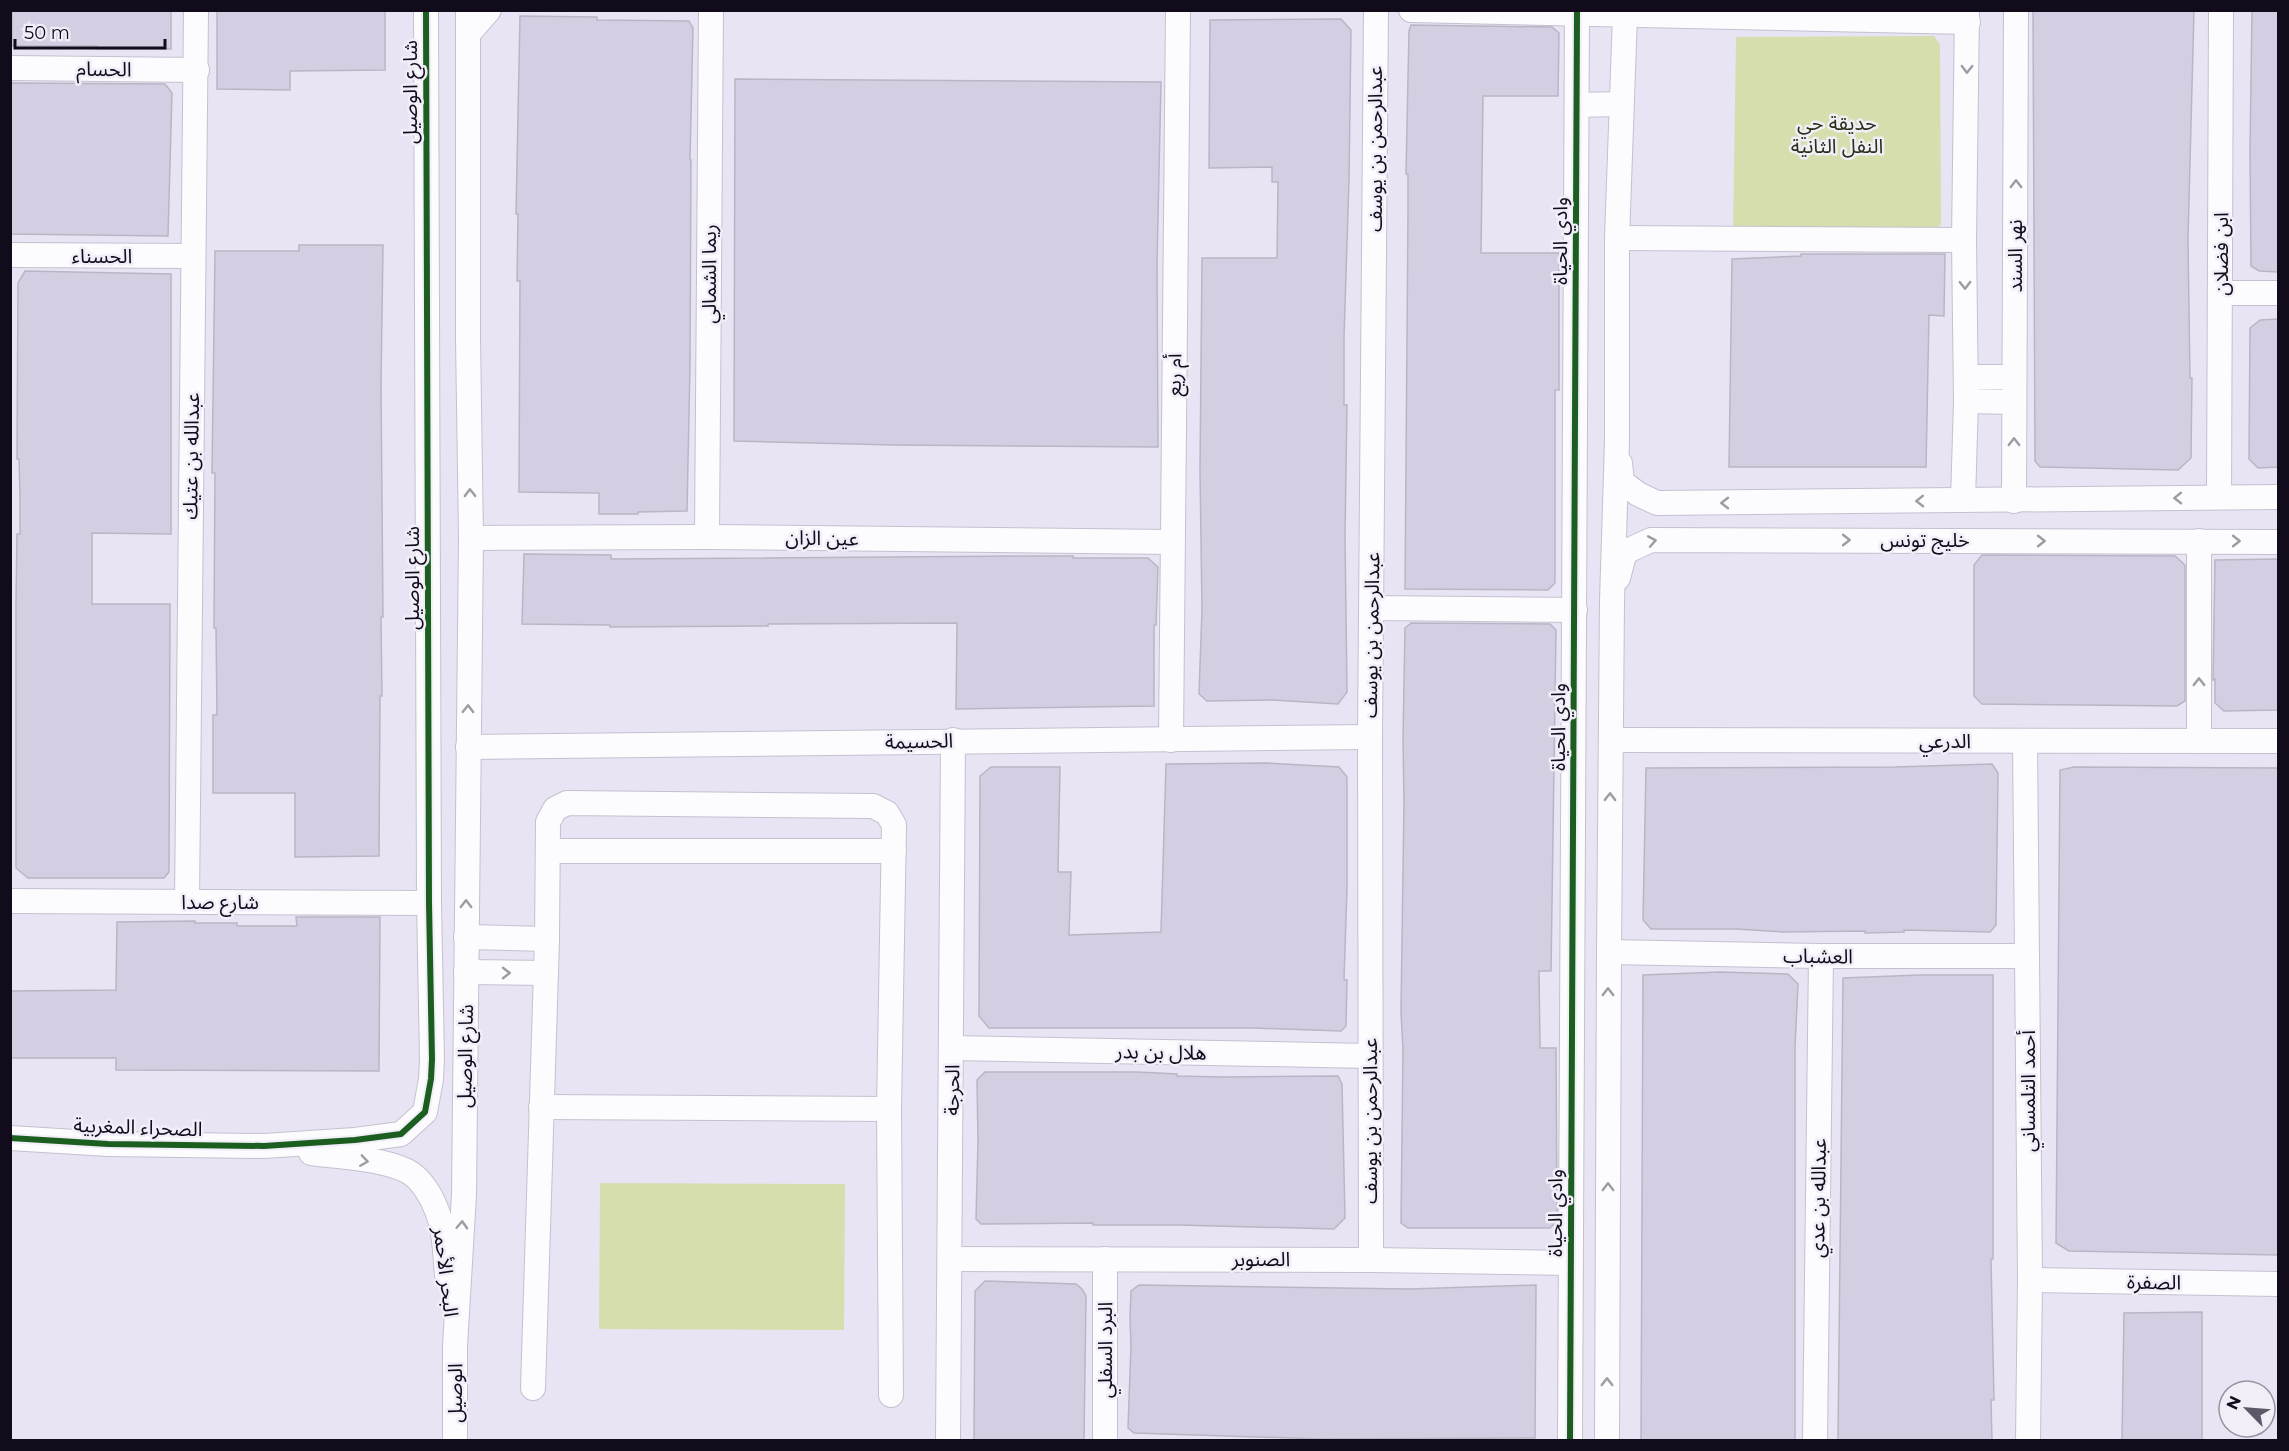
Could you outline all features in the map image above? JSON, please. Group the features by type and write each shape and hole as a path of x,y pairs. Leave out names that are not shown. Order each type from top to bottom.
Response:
{"street":[{"name":"عبدالله بن عتيك","path":"187,902 196,10"},
{"name":"شارع الوصيل","path":"264,1146 355,1140 401,1134 425,1112 431,1079 426,10"},
{"path":"468,22 489,10"},
{"name":"ريما الشمالي","path":"707,537 711,10"},
{"name":"أم ريع","path":"1171,740 1178,10"},
{"name":"عبدالرحمن بن يوسف","path":"1371,1260 1370,737 1376,10"},
{"path":"1411,10 1625,15 1967,16 1964,240 1966,401 1963,501"},
{"name":"نهر السند","path":"2014,501 2016,10"},
{"name":"ابن فضلان","path":"2218,497 2221,10"},
{"name":"وادي الحياة","path":"1570,1440 1577,14"},
{"path":"1606,1440 1612,601 1617,441 1617,238 1625,15"},
{"name":"شارع الوصيل","path":"455,1346 464,1195 471,538 468,338 468,22"},
{"name":"الحسام","path":"10,68 197,70"},
{"path":"1577,105 1621,104"},
{"path":"1617,238 1964,240"},
{"name":"الحسناء","path":"10,255 193,256"},
{"path":"2221,293 2278,293"},
{"path":"428,340 468,338"},
{"path":"1966,377 2014,377"},
{"path":"1966,401 2014,402"},
{"name":"خليج تونس","path":"1617,441 1622,482 1638,494 1657,503 2278,497"},
{"name":"عين الزان","path":"471,538 707,537 1172,542"},
{"name":"خليج تونس","path":"1612,601 1625,552 1651,540 2278,542"},
{"path":"2199,541 2199,741"},
{"path":"1372,608 1575,610"},
{"name":"الحسيمة","path":"468,747 1370,737"},
{"name":"الحرجة","path":"948,1440 953,740"},
{"name":"الدرعي","path":"1611,740 2278,741"},
{"name":"أحمد التلمساني","path":"2025,741 2030,1280 2028,1440"},
{"path":"533,1388 547,939 548,822 555,809 567,803 873,806 887,813 894,825 889,1108 891,1395"},
{"path":"548,851 894,851"},
{"name":"شارع صدا","path":"10,901 429,903"},
{"path":"466,937 547,939"},
{"name":"العشباب","path":"1609,952 1821,956 2027,956"},
{"name":"عبدالله بن عدي","path":"1815,1440 1821,956"},
{"path":"466,972 546,973"},
{"name":"هلال بن بدر","path":"952,1048 1370,1056"},
{"path":"541,1107 889,1108"},
{"name":"الصحراء المغربية","path":"10,1138 108,1144 264,1146"},
{"path":"10,1153 108,1144"},
{"name":"البحر الأحمر","path":"264,1146 388,1165 409,1172 429,1192 438,1212 443,1233 455,1346"},
{"name":"الصنوبر","path":"950,1259 1105,1258 1571,1263"},
{"name":"البرد السفلي","path":"1104,1440 1105,1258"},
{"name":"الصفرة","path":"2030,1280 2278,1284"},
{"name":"الوصيل","path":"455,1346 455,1440"}],"green space":[{"name":"حديقة حي النفل الثانية","path":"1934,36 1940,45 1941,224 1932,234 1733,233 1736,37"},
{"path":"600,1183 845,1184 844,1330 599,1329"}],"building":[{"path":"12,10 171,10 171,49 12,46"},
{"path":"217,10 385,10 385,70 290,71 290,90 217,89"},
{"path":"2033,10 2194,10 2188,240 2190,378 2192,378 2191,458 2178,470 2040,467 2035,461"},
{"path":"2252,10 2278,10 2278,272 2259,271 2251,266"},
{"path":"520,16 689,21 693,28 687,511 599,514 599,493 519,492 520,281 517,281 518,214 516,214"},
{"path":"1341,19 1351,30 1344,337 1344,405 1347,405 1345,535 1347,692 1338,704 1272,700 1207,701 1199,694 1202,609 1200,471 1202,258 1277,258 1278,182 1272,182 1272,167 1209,168 1210,20"},
{"path":"1411,25 1552,27 1559,33 1558,96 1483,96 1481,253 1559,253 1559,390 1555,390 1555,583 1548,590 1405,589 1408,213 1408,174 1406,174"},
{"path":"735,79 1161,82 1157,263 1158,447 734,441"},
{"path":"10,83 165,84 172,93 168,236 10,234"},
{"path":"299,245 383,245 381,385 383,617 381,617 379,856 295,857 295,793 213,793 213,715 217,715 216,628 214,628 215,473 212,473 215,251 299,251"},
{"path":"1801,254 1945,254 1944,316 1929,315 1926,467 1729,467 1732,259 1801,256"},
{"path":"25,271 171,274 171,534 92,533 92,604 170,604 169,872 164,878 28,878 16,868 16,602 17,534 20,534 19,459 17,459 18,283"},
{"path":"2278,319 2278,467 2258,468 2249,459 2250,328 2260,320"},
{"path":"524,554 611,555 611,559 1033,556 1148,558 1158,567 1156,625 1154,625 1154,706 956,709 957,623 610,627 610,625 522,624"},
{"path":"1982,555 2175,556 2185,565 2185,701 2177,706 1982,704 1974,696 1974,565"},
{"path":"2278,559 2278,710 2224,711 2215,703 2215,679 2213,680 2215,560"},
{"path":"1411,623 1550,624 1556,630 1551,971 1539,971 1540,1048 1556,1048 1557,1221 1550,1228 1408,1228 1401,1223 1403,739 1405,628"},
{"path":"1266,763 1339,767 1347,777 1344,980 1347,980 1346,1026 1341,1031 1253,1028 989,1028 979,1016 980,776 991,767 1060,767 1058,872 1071,872 1069,935 1161,932 1166,764"},
{"path":"1992,764 1998,773 1996,925 1990,932 1904,930 1904,932 1865,933 1865,931 1651,929 1643,920 1646,768 1895,767"},
{"path":"2074,767 2278,768 2278,1255 2069,1251 2056,1243 2060,770"},
{"path":"296,917 380,917 379,1071 116,1070 116,1058 10,1058 10,991 116,990 117,922 195,921 195,923 237,923 237,926 297,926"},
{"path":"1720,972 1788,974 1798,984 1795,1047 1795,1440 1641,1440 1643,975"},
{"path":"1993,975 1993,1259 1991,1259 1994,1400 1991,1400 1992,1440 1838,1440 1843,978"},
{"path":"985,1072 1137,1072 1225,1077 1338,1076 1342,1084 1345,1218 1334,1229 1093,1225 1093,1223 981,1224 976,1219 977,1080"},
{"path":"985,1281 1076,1284 1082,1289 1086,1296 1084,1440 974,1440 975,1291"},
{"path":"1139,1285 1409,1289 1536,1285 1535,1438 1322,1439 1134,1433 1128,1428 1130,1317 1131,1291"},
{"path":"2202,1312 2202,1440 2122,1440 2124,1313"}],"cycle path":[{"path":"10,1138 108,1144 264,1146 355,1140 401,1134 425,1112 432,1059 429,903 426,10"},
{"path":"1570,1440 1577,13"}]}
